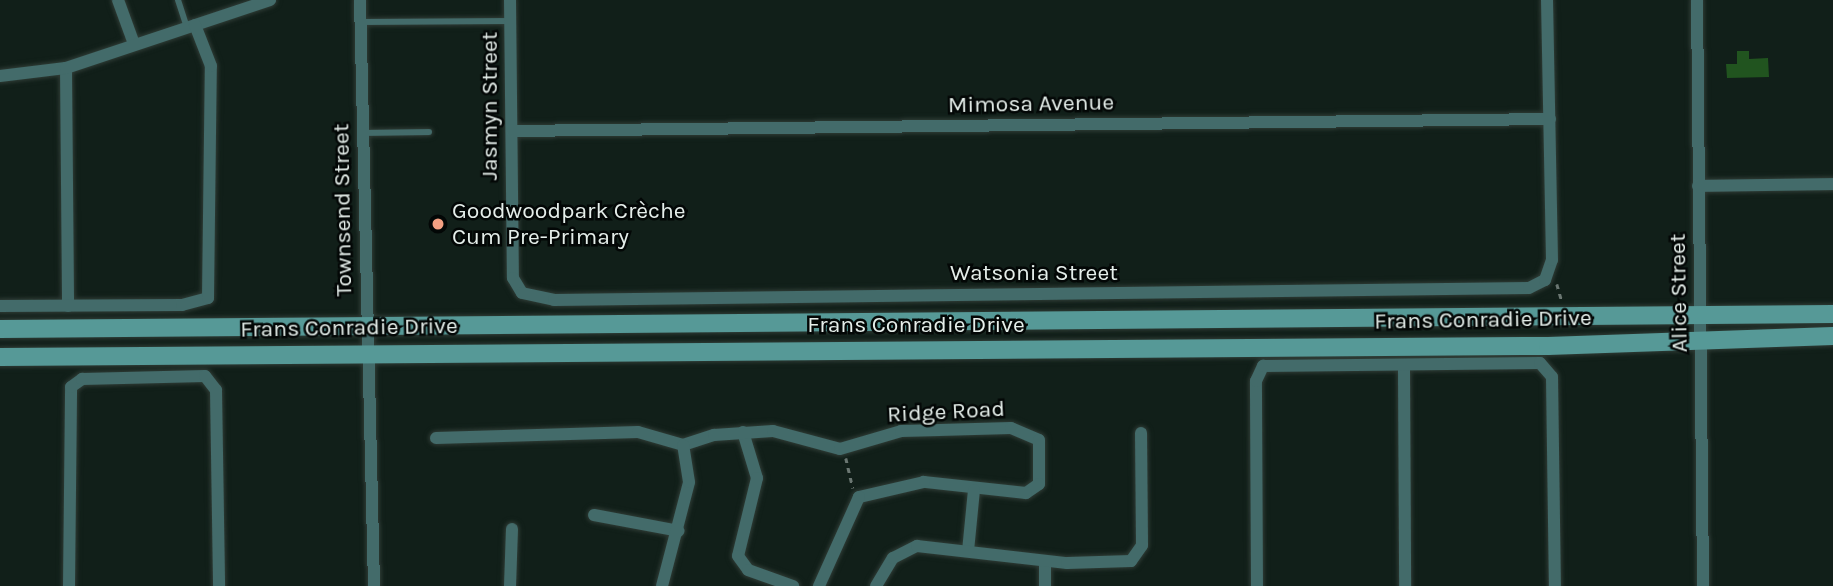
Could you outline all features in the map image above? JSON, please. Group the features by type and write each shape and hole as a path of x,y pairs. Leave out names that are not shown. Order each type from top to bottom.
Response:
{"main road":[{"name":"Frans Conradie Drive","path":"0,329 1833,314"},
{"name":"Frans Conradie Drive","path":"0,357 369,351 1535,346 1833,337"}],"street":[{"path":"118,0 134,44"},
{"path":"0,76 66,68 267,0"},
{"name":"Townsend Street","path":"360,0 374,586"},
{"name":"Jasmyn Street","path":"510,0 511,267 522,293"},
{"path":"1547,0 1550,119 1547,277"},
{"name":"Alice Street","path":"1697,0 1703,586"},
{"path":"0,306 194,304 208,298 213,282 211,66 191,26"},
{"path":"66,68 68,306"},
{"name":"Mimosa Avenue","path":"512,131 1550,119"},
{"path":"1698,186 1833,184"},
{"name":"Watsonia Street","path":"522,293 554,300 1518,290 1547,277"},
{"path":"1257,586 1259,369 1270,364 1404,367 1540,363 1550,368 1555,586"},
{"path":"1404,367 1405,586"},
{"path":"69,586 68,398 74,383 205,376 214,381 219,586"},
{"name":"Ridge Road","path":"843,448 901,431 1011,428 1039,440 1041,474 1035,489 1018,494 915,482 859,497"},
{"path":"436,438 638,432 683,445 743,432 788,432 843,448"},
{"path":"743,432 757,478 738,556 748,570 793,586"},
{"path":"877,586 904,549 968,551 1045,561 1124,563 1139,552 1141,433"},
{"path":"662,586 679,531 690,475 683,445"},
{"path":"968,551 974,490"},
{"path":"819,586 859,497"},
{"path":"594,515 679,531"},
{"path":"510,586 512,529"},
{"path":"1045,561 1045,586"}],"lane":[{"path":"178,0 191,26"},
{"path":"360,22 510,21"},
{"path":"363,133 429,132"}],"path":[{"path":"1547,277 1563,304"},
{"path":"843,448 847,477 859,497"}],"building":[{"path":"1737,51 1749,51 1749,59 1768,58 1769,77 1727,78 1726,64 1737,64"}],"place":[{"name":"Goodwoodpark Crèche Cum Pre-Primary","path":"438,224"}]}
